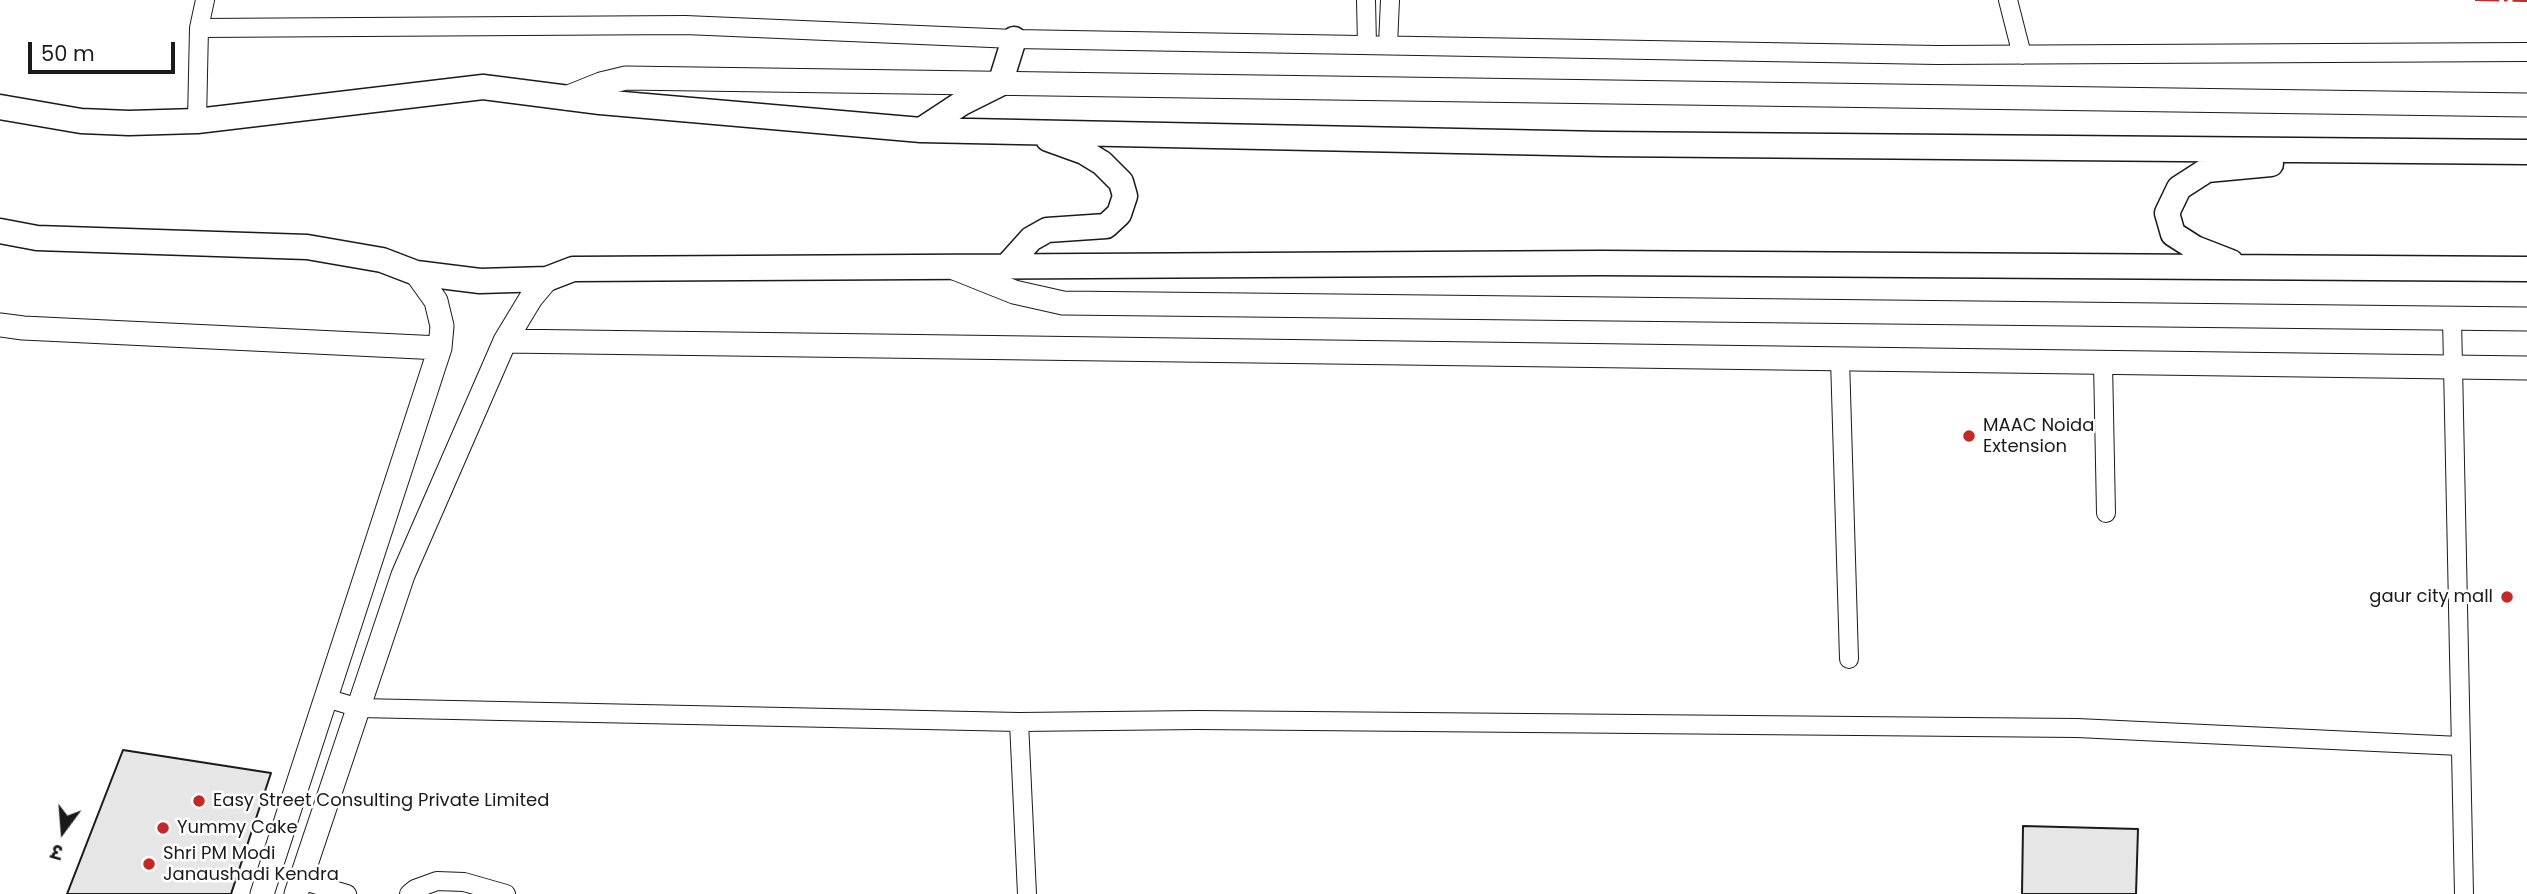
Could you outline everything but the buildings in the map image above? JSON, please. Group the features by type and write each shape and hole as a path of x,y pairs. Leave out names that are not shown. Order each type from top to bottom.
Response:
{"main road":[{"path":"920,130 962,103 1000,84 1014,39"},
{"path":"2,105 81,121 197,121 483,87 600,102 920,130 1604,144 2527,152"},
{"path":"1005,268 1031,239 1047,230 1105,226 1119,214 1125,196 1121,182 1102,163 1084,152 1031,132"},
{"path":"2245,268 2195,248 2173,234 2167,213 2179,188 2207,170 2364,151"},
{"path":"0,231 37,238 307,247 382,260 416,273 480,281 547,279 573,269 1601,263 2527,269"}],"street":[{"path":"197,121 199,28 205,0"},
{"path":"1366,0 1367,45"},
{"path":"1388,45 1390,0"},
{"path":"2008,0 2022,55"},
{"path":"199,28 685,25 1014,39 2022,55 2527,52"},
{"path":"566,98 601,84 626,78 2527,105"},
{"path":"953,268 1014,292 1063,303 2527,319"},
{"path":"262,894 440,348 442,326 436,301 416,273"},
{"path":"347,894 299,887 403,575 505,341 531,298 547,279"},
{"path":"2452,318 2464,894"},
{"path":"0,325 440,348"},
{"path":"505,341 2527,369"},
{"path":"1840,359 1849,660"},
{"path":"2103,363 2106,513"},
{"path":"326,698 359,708 1019,722 1198,720 2077,728 2460,746"},
{"path":"1019,722 1027,894"},
{"path":"409,894 437,881 464,882 506,894"}],"power":[{"path":"2475,0 2527,1"}],"place":[{"name":"MAAC Noida Extension","path":"1969,436"},
{"name":"gaur city mall","path":"2507,597"},
{"name":"Easy Street Consulting Private Limited","path":"199,801"},
{"name":"Yummy Cake","path":"163,828"},
{"name":"Shri PM Modi Janaushadi Kendra","path":"149,864"}]}
